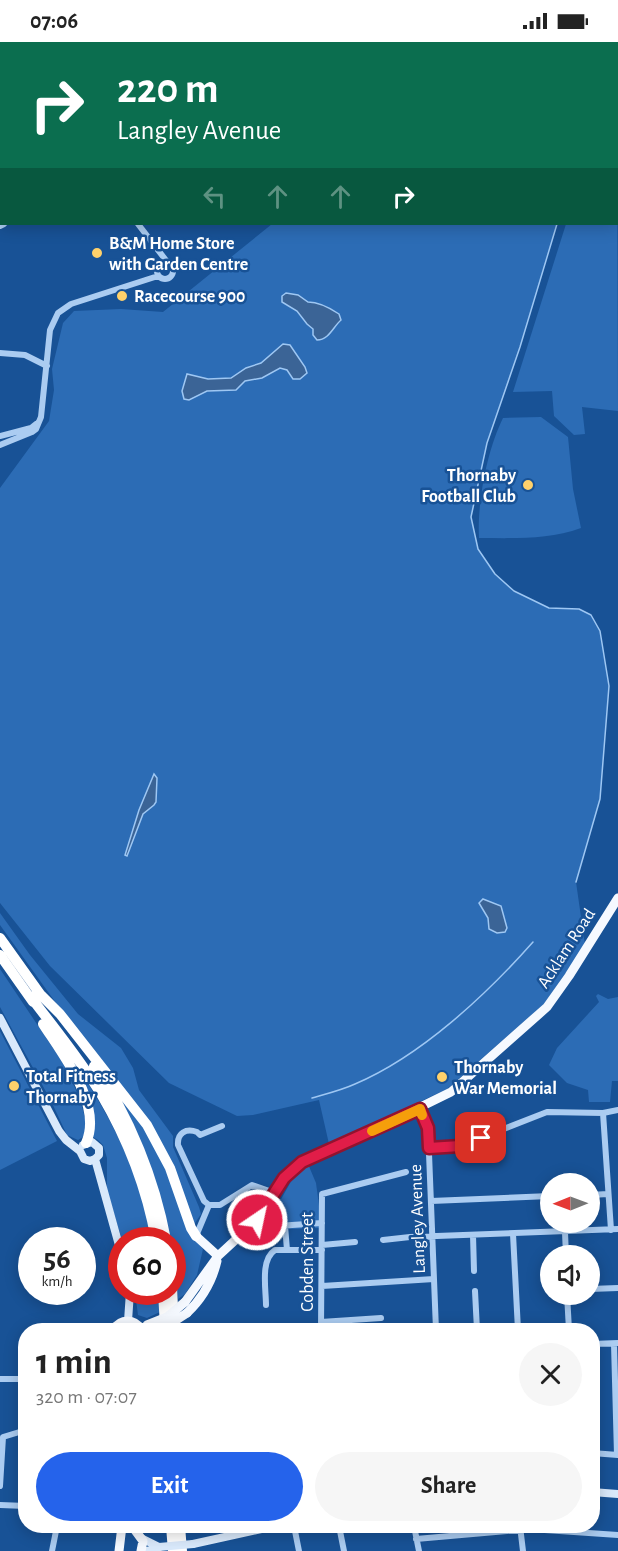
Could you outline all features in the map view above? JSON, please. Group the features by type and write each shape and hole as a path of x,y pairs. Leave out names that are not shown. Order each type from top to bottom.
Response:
{"highway":[{"path":"0,938 115,1119 139,1177 152,1227"},
{"path":"0,955 99,1073 128,1125 148,1177 162,1227"},
{"path":"35,995 44,1025 76,1076 88,1105 92,1124 91,1133 83,1147"},
{"path":"35,995 60,1014 147,1125 170,1168 191,1228 196,1236"},
{"path":"164,1305 165,1323"},
{"path":"173,1305 174,1323"},
{"path":"171,1533 172,1551"},
{"path":"181,1533 182,1551"}],"main road":[{"name":"Acklam Road","path":"146,1323 167,1317 185,1302 218,1256 257,1220 290,1170 302,1162 420,1109 451,1092 547,1007 618,898"},
{"path":"0,1018 59,1131 66,1140 83,1147"},
{"path":"92,1142 99,1149 99,1155 95,1160 84,1160 83,1147 92,1142"},
{"path":"95,1160 114,1227"},
{"path":"171,1323 187,1313 204,1294 213,1278 218,1256 196,1236"},
{"path":"134,1305 138,1323"},
{"path":"600,1493 618,1494"},
{"path":"120,1550 121,1533"},
{"path":"121,1538 132,1533"},
{"path":"137,1533 143,1546 141,1551"},
{"path":"138,1533 159,1548"},
{"path":"147,1551 193,1545 244,1533"}],"street":[{"path":"0,445 36,429 43,411 50,330 63,308 158,276 164,279 170,276 173,270 139,225"},
{"path":"156,247 158,276"},
{"path":"159,265 169,264"},
{"path":"0,352 25,355 47,366"},
{"path":"0,436 30,428 39,422"},
{"name":"Langley Avenue","path":"420,1109 428,1128 436,1323"},
{"path":"429,1148 460,1146 547,1113 603,1113 618,1110"},
{"path":"603,1113 608,1194 614,1230"},
{"path":"222,1126 200,1135 197,1131 187,1130 178,1140 178,1145 201,1196 209,1204 220,1205 252,1185 259,1185 275,1193"},
{"name":"Cobden Street","path":"321,1322 322,1194 406,1172"},
{"path":"600,1194 608,1194"},
{"path":"431,1201 540,1196"},
{"path":"196,1236 209,1204"},
{"path":"277,1226 322,1223"},
{"path":"285,1226 286,1250"},
{"path":"383,1240 432,1236 540,1233"},
{"path":"513,1234 518,1323"},
{"path":"473,1235 474,1271"},
{"path":"266,1305 266,1262 269,1254 275,1250 355,1242"},
{"path":"322,1286 434,1279"},
{"path":"258,1286 266,1286"},
{"path":"600,1289 618,1288"},
{"path":"475,1291 477,1323"},
{"path":"568,1305 569,1323"},
{"path":"321,1322 381,1318"},
{"path":"600,1344 616,1344 617,1455 600,1454"},
{"path":"0,1379 18,1379"},
{"path":"0,1486 3,1437 18,1432"},
{"path":"0,1505 18,1506"},
{"path":"52,1551 56,1533"},
{"path":"295,1533 299,1551"},
{"path":"340,1533 344,1551"},
{"path":"415,1533 419,1551"},
{"path":"416,1539 473,1533"},
{"path":"521,1533 523,1551"},
{"path":"590,1533 618,1535"}],"shaded area":[{"path":"271,225 557,225 520,347 487,443 471,517 478,549 495,574 514,591 549,608 579,609 591,615 600,631 609,686 600,799 576,882 585,945 544,1004 447,1089 329,1144 319,1100 253,1115 237,1116 169,1083 50,966 0,903 0,488 49,421 54,390 52,369 63,323 74,311 121,309 163,312"},
{"path":"566,225 617,225 618,411 582,407 585,434 574,435 554,416 552,391 513,392"},
{"path":"286,293 298,295 308,302 328,308 339,314 341,320 328,336 317,340 313,335 313,329 297,311 282,302 282,296"},
{"path":"283,344 290,345 305,367 307,373 300,379 293,379 287,370 280,368 262,378 245,381 236,390 207,391 189,400 184,399 182,391 187,374 208,379 231,378 246,368 261,363"},
{"path":"541,417 568,437 573,489 581,528 556,535 479,538 484,477 492,445 503,418"},
{"path":"154,774 157,778 156,802 143,814 127,856 125,855 139,810"},
{"path":"483,899 501,906 507,928 505,932 497,933 489,929 488,918 479,903"},
{"path":"0,913 30,955 78,1014 121,1048 133,1068 139,1090 173,1136 173,1147 201,1214 193,1226 168,1159 0,925"},
{"path":"0,969 61,1060 79,1096 87,1125 83,1137 78,1140 67,1135 0,1007"},
{"path":"598,994 608,999 618,997 618,1081 612,1081 610,1102 589,1102 588,1090 567,1083 549,1065 557,1048 599,1002 596,996"},
{"name":"Total Fitness Thornaby","path":"0,1031 57,1141 0,1170"},
{"path":"71,1058 100,1103 124,1149 144,1203 149,1227 118,1227 107,1190 107,1158 103,1145 93,1137"},
{"path":"113,1088 152,1141 184,1218 203,1249 197,1275 186,1292 186,1227 164,1227"},
{"path":"308,1164 316,1183 322,1228 257,1230 271,1217 293,1178"},
{"path":"137,1305 160,1305 160,1312 147,1318 138,1315"}],"waterway":[{"path":"557,225 520,347 487,443 471,517 478,549 495,574 514,591 549,608 579,609 591,615 600,631 609,686 600,799 576,882"},
{"path":"312,1098 350,1086 380,1072 428,1041 495,983 533,942"}],"slow traffic":[{"path":"372,1131 420,1109 422,1115"}],"place":[{"name":"B&M Home Store with Garden Centre","path":"97,253"},
{"name":"Racecourse 900","path":"122,296"},
{"name":"Thornaby Football Club","path":"528,485"},
{"name":"Thornaby War Memorial","path":"442,1077"},
{"name":"Total Fitness Thornaby","path":"14,1086"}],"route":[{"path":"257,1220 290,1170 302,1162 420,1109 428,1128 429,1148 460,1146 481,1138"}]}
